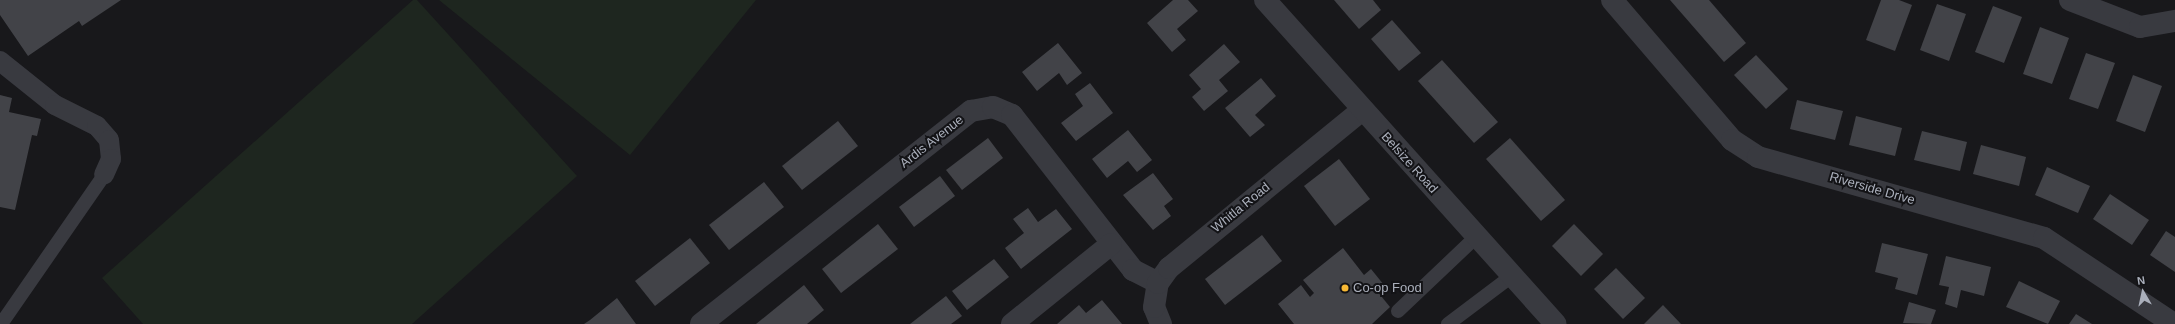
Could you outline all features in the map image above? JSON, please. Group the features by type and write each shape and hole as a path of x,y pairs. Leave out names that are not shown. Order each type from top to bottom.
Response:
{"street":[{"name":"Belsize Road","path":"1265,0 1361,111 1556,324"},
{"name":"Riverside Drive","path":"1612,0 1732,140 1758,157 2044,238 2174,324"},
{"path":"2070,0 2140,26 2175,21"},
{"path":"0,61 55,105 97,126 109,140 112,159 104,175"},
{"name":"Ardis Avenue","path":"701,324 971,111 993,107 1012,115 1111,244 1133,270 1158,283"},
{"name":"Whitla Road","path":"1161,324 1154,306 1158,283 1169,268 1361,111"},
{"path":"1012,324 1111,244"}],"lane":[{"path":"0,324 104,175"},
{"path":"1398,310 1476,237"},
{"path":"1448,324 1512,276"}],"shaded area":[{"path":"413,0 417,0 577,176 412,324 143,324 102,278"},
{"path":"439,0 756,0 630,155"}],"building":[{"path":"0,0 121,0 82,26 79,21 28,56 0,15"},
{"path":"1173,0 1188,0 1198,11 1177,29 1186,40 1172,52 1147,23"},
{"path":"1334,0 1373,0 1381,10 1359,29"},
{"path":"1670,0 1709,0 1746,43 1724,62"},
{"path":"1881,0 1899,0 1912,5 1895,51 1866,40"},
{"path":"1937,4 1966,14 1949,61 1920,50"},
{"path":"1993,6 2022,17 2004,63 1975,52"},
{"path":"1392,20 1421,53 1399,71 1371,39"},
{"path":"2040,27 2069,38 2052,84 2023,74"},
{"path":"1058,43 1082,73 1067,85 1059,73 1037,91 1022,72"},
{"path":"1224,44 1240,62 1219,80 1228,91 1204,111 1192,97 1201,89 1189,75"},
{"path":"2086,53 2115,63 2098,109 2069,99"},
{"path":"1756,55 1788,89 1766,109 1734,75"},
{"path":"1442,60 1498,122 1474,143 1418,81"},
{"path":"2133,75 2162,86 2145,132 2116,121"},
{"path":"1261,78 1276,96 1255,115 1265,125 1250,137 1225,108"},
{"path":"1090,83 1113,113 1076,141 1061,123 1083,106 1075,94"},
{"path":"0,95 12,98 9,112 41,119 37,136 32,135 15,210 0,207"},
{"path":"1797,100 1843,111 1835,140 1790,129"},
{"path":"1856,116 1902,128 1895,156 1849,145"},
{"path":"838,121 858,146 802,190 782,166"},
{"path":"1128,130 1152,160 1137,172 1128,161 1107,178 1092,159"},
{"path":"1922,131 1967,142 1960,171 1914,160"},
{"path":"988,138 1003,158 962,190 946,170"},
{"path":"1510,138 1565,200 1541,221 1486,159"},
{"path":"1981,145 2026,157 2019,186 1973,174"},
{"path":"1339,159 1370,199 1335,226 1304,186"},
{"path":"2047,167 2090,186 2078,213 2035,195"},
{"path":"1153,173 1173,199 1164,206 1171,216 1153,230 1123,195"},
{"path":"940,176 955,196 914,227 899,207"},
{"path":"764,182 784,207 729,250 709,225"},
{"path":"2110,194 2149,220 2132,245 2093,219"},
{"path":"1028,208 1038,222 1056,209 1072,229 1021,269 1005,248 1024,233 1013,219"},
{"path":"878,224 898,249 841,293 822,269"},
{"path":"1574,224 1603,254 1581,276 1552,246"},
{"path":"2166,231 2175,237 2175,272 2150,255"},
{"path":"1262,235 1282,261 1225,305 1205,279"},
{"path":"690,238 710,263 655,306 635,281"},
{"path":"1882,243 1928,254 1917,295 1895,289 1898,278 1875,272"},
{"name":"Co-op Food","path":"1343,248 1364,275 1371,269 1384,285 1377,291 1390,307 1372,324 1294,324 1278,304 1301,285 1310,297 1314,293 1303,280"},
{"path":"1946,256 1991,267 1984,296 1961,290 1957,308 1945,304 1949,287 1939,285"},
{"path":"994,259 1009,277 967,310 952,291"},
{"path":"1616,268 1645,298 1623,319 1594,289"},
{"path":"2019,281 2060,301 2048,324 2006,307"},
{"path":"804,285 824,310 807,324 756,324"},
{"path":"946,296 962,316 951,324 910,324"},
{"path":"617,298 636,324 584,324 590,320"},
{"path":"1102,300 1122,324 1057,324 1079,305 1086,313"},
{"path":"1909,302 1936,310 1931,324 1903,323"},
{"path":"1663,305 1681,324 1644,324"},
{"path":"2076,314 2092,324 2069,324"}],"place":[{"name":"Co-op Food","path":"1345,288"}]}
